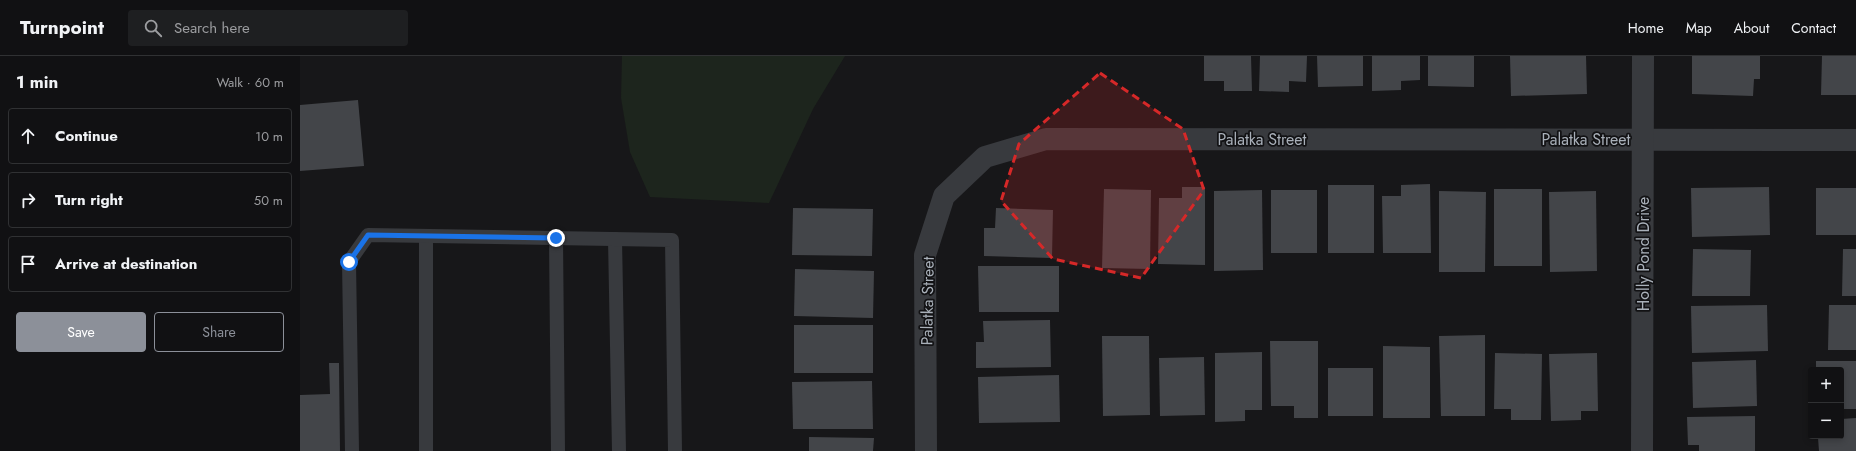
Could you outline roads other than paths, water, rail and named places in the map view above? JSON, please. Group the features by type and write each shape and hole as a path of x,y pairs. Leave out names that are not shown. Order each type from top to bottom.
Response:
{"street":[{"name":"Holly Pond Drive","path":"1642,451 1643,56"},
{"name":"Palatka Street","path":"926,451 926,255 944,196 985,157 1046,139 1856,140"}],"lane":[{"path":"352,451 349,262 368,235 672,240 675,451"},
{"path":"426,236 426,451"},
{"path":"556,238 558,451"},
{"path":"616,239 618,451"}]}
